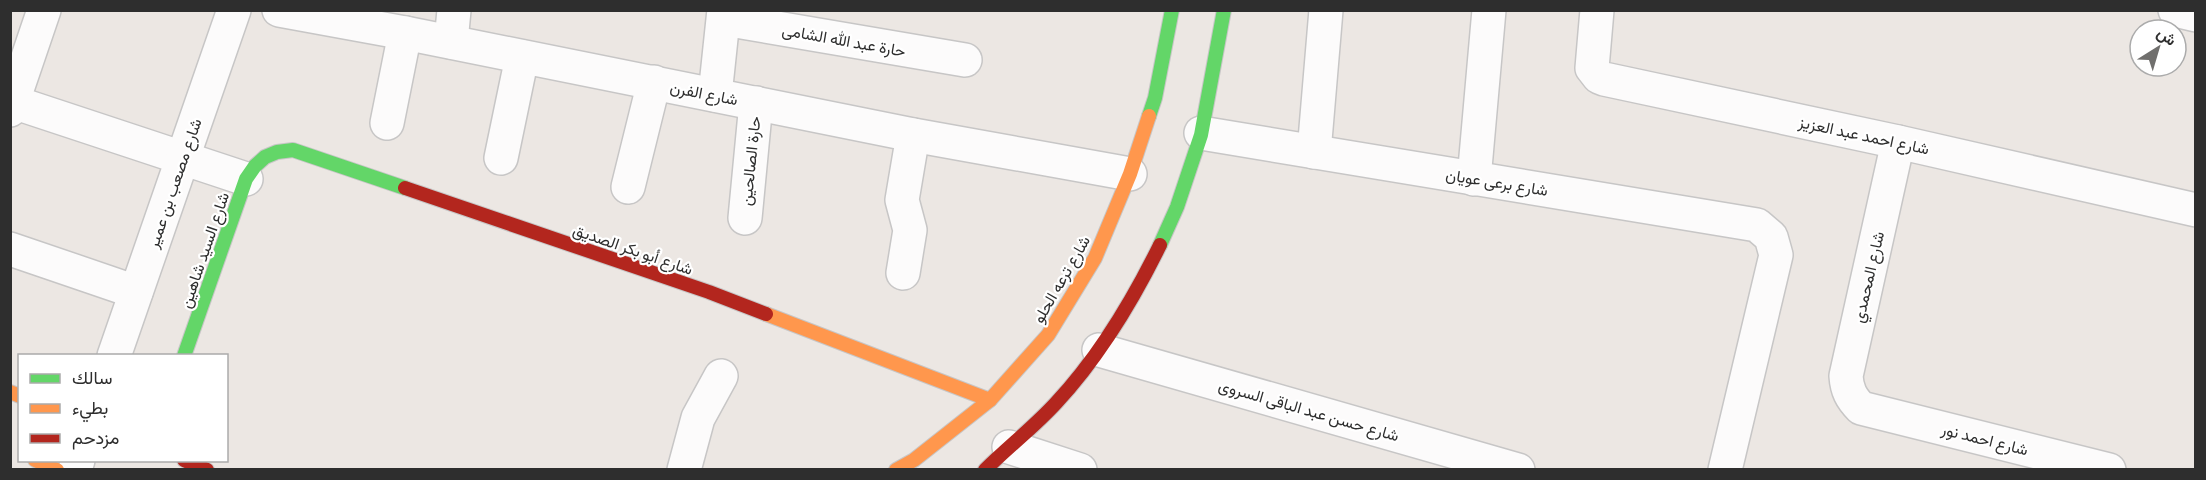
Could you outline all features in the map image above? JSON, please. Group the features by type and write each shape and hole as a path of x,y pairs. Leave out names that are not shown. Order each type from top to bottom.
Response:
{"street":[{"path":"44,10 11,104 183,158 254,169"},
{"name":"شارع مصعب بن عمير","path":"115,354 234,10"},
{"name":"شارع الفرن","path":"279,10 405,33 452,26 522,57 913,135 1130,174"},
{"name":"شارع ترعه الحلو","path":"896,470 914,460 990,400 1048,335 1095,258 1130,174 1155,98 1172,10"},
{"path":"985,470 1058,401 1099,350 1132,299 1160,246 1184,191 1201,133 1224,10"},
{"path":"1314,152 1326,10"},
{"path":"1474,179 1489,10"},
{"name":"شارع احمد عبد العزيز","path":"1597,10 1592,68 1604,79 1898,142 2196,210"},
{"path":"2175,10 2196,15"},
{"path":"715,95 724,15"},
{"name":"حارة عبد الله الشامى","path":"724,15 965,60"},
{"path":"387,123 405,33"},
{"path":"501,158 522,57"},
{"path":"628,187 654,82"},
{"name":"حارة الصالحين","path":"745,218 756,103"},
{"name":"شارع برعى عويان","path":"1201,133 1757,225 1771,237 1776,255 1725,470"},
{"path":"903,273 910,230 902,200 913,135"},
{"name":"شارع المحمدي","path":"1862,408 1852,400 1847,388 1846,376 1898,142"},
{"name":"شارع أبو بكر الصديق","path":"254,169 277,152 293,150 709,292 990,400"},
{"name":"شارع السيد شاهين","path":"185,354 254,169"},
{"path":"10,249 136,292"},
{"name":"شارع حسن عبد الباقى السروى","path":"1099,350 1518,470"},
{"path":"684,470 698,418 721,376"},
{"name":"شارع احمد نور","path":"1862,408 2109,470"},
{"path":"1009,447 1080,470"},
{"path":"39,462 57,470"},
{"path":"189,462 207,470"}],"traffic: fast":[{"path":"1149,116 1155,98 1172,10"},
{"path":"1160,245 1177,207 1201,135 1224,10"},
{"path":"185,354 246,179 265,157 277,152 293,150 405,188"}],"traffic: slow":[{"path":"896,470 914,460 990,400 1048,335 1095,258 1130,174 1149,116"},
{"path":"766,314 990,400"},
{"path":"10,392 18,395"},
{"path":"39,462 57,470"}],"traffic: jam":[{"path":"405,188 709,292 766,314"},
{"path":"985,470 1048,412 1072,385 1126,308 1160,245"},
{"path":"189,462 207,470"}]}
